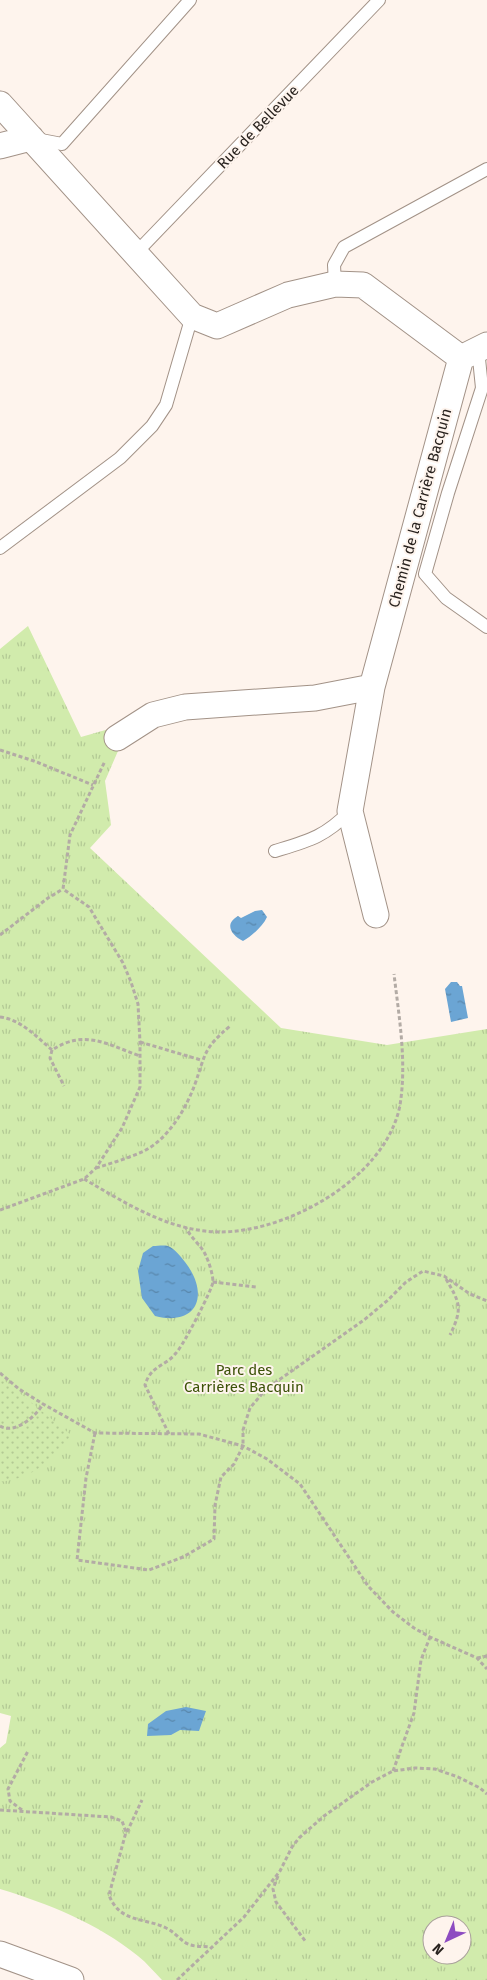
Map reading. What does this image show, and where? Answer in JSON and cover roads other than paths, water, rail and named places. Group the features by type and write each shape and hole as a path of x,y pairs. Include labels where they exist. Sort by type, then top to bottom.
{"street":[{"path":"0,104 192,316 217,326 288,294 336,284 363,285 475,351"},
{"path":"0,146 30,138"},
{"name":"Chemin de la Carrière Bacquin","path":"376,915 350,811 372,687 475,351"},
{"path":"117,738 153,715 185,707 315,698 372,687"},
{"path":"0,1954 71,1980"}],"lane":[{"path":"30,138 62,144 190,0"},
{"name":"Rue de Bellevue","path":"136,253 379,0"},
{"path":"336,284 334,264 344,247 487,169"},
{"path":"0,548 120,458 152,426 166,405 192,316"},
{"path":"475,351 482,388 448,493 425,574 446,598 487,628"},
{"path":"275,851 310,840 335,827 350,811"}],"water":[{"path":"262,910 267,917 250,936 243,941 232,933 230,926 234,919 238,916 241,918 255,911"},
{"path":"451,982 457,982 462,986 468,1018 451,1022 445,989"},
{"path":"153,1246 168,1246 173,1249 193,1274 197,1285 198,1296 196,1305 190,1312 181,1317 155,1316 142,1298 138,1271 143,1253"},
{"path":"186,1707 206,1711 199,1731 180,1730 171,1735 147,1736 148,1724 166,1711"}],"park label":[{"name":"Parc des Carrières Bacquin","path":"244,1378"}]}
